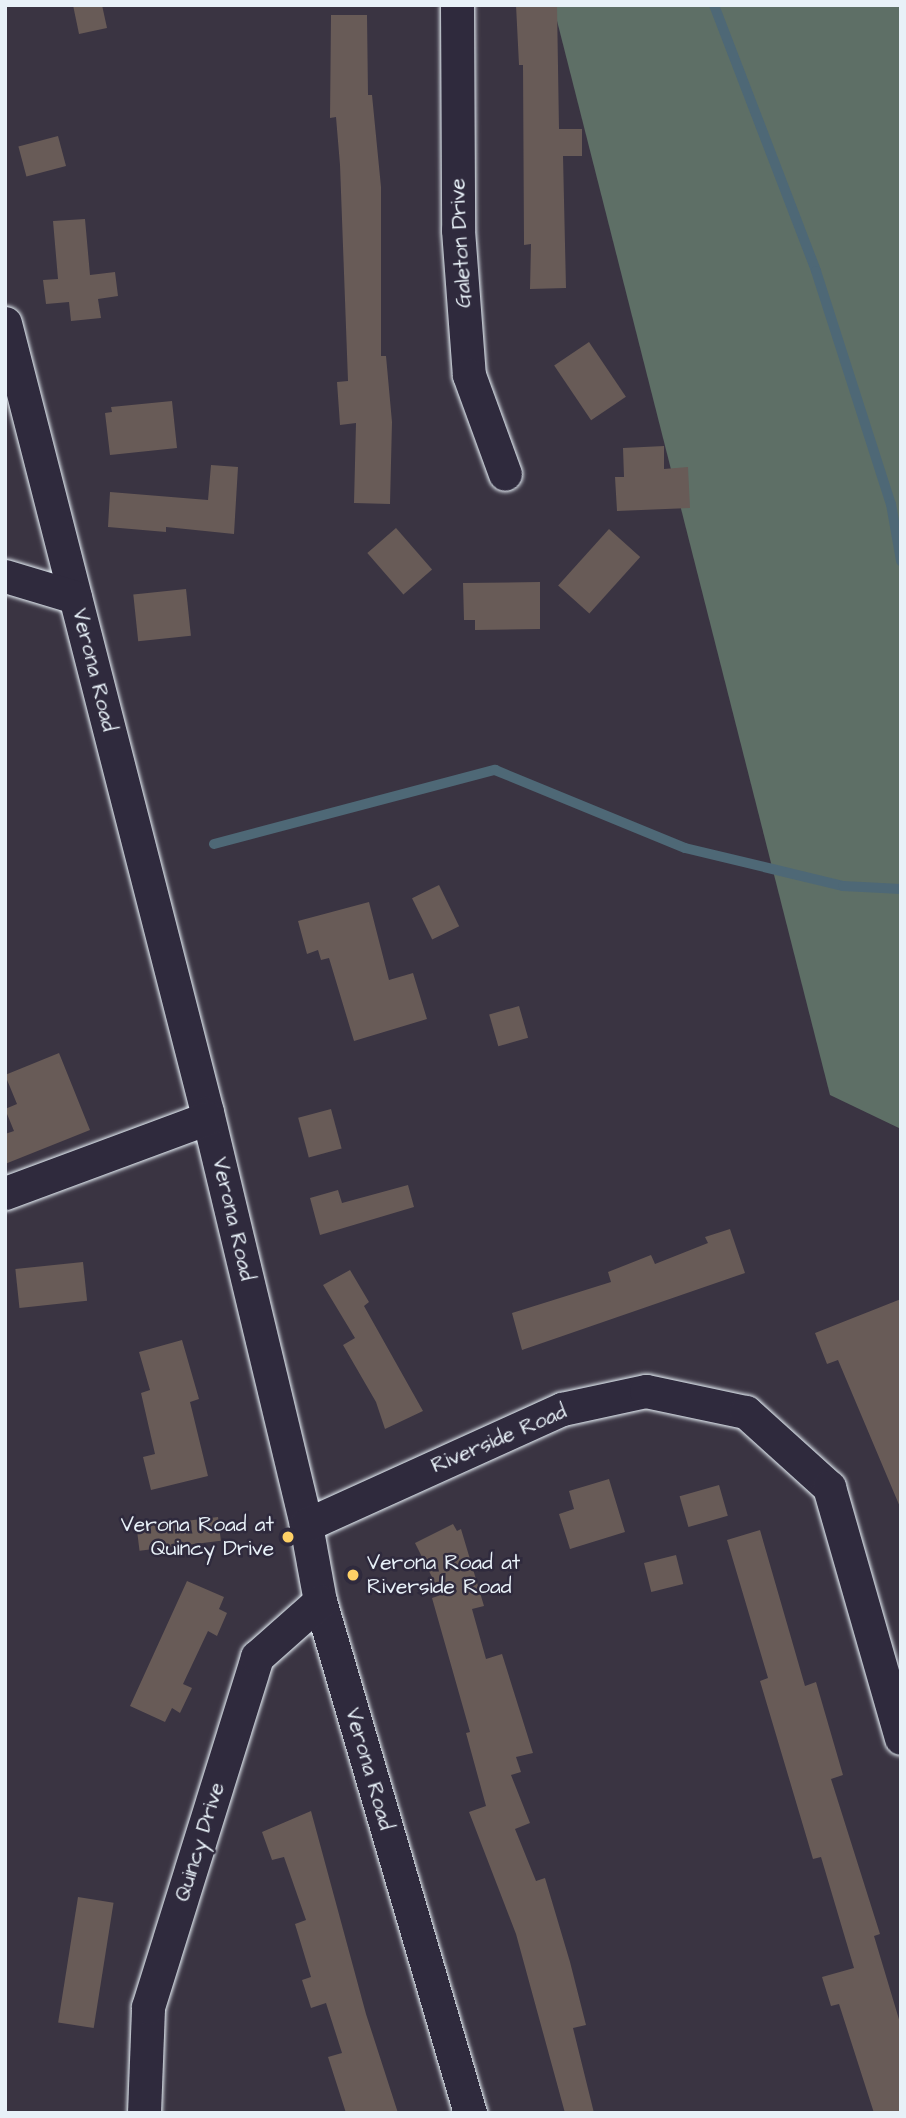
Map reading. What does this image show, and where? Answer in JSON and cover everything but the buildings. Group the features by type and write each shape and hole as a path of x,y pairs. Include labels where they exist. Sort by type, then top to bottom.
{"street":[{"name":"Galeton Drive","path":"457,5 458,230 469,375 505,474"},
{"name":"Verona Road","path":"5,323 208,1118 306,1525 320,1601 470,2113"},
{"path":"5,576 75,597"},
{"path":"5,1193 208,1118"},
{"name":"Riverside Road","path":"306,1525 562,1409 646,1391 746,1412 829,1487 901,1738"},
{"name":"Quincy Drive","path":"144,2113 149,2007 257,1657 320,1601"}],"green space":[{"path":"553,5 901,5 901,1129 830,1095"}],"waterway":[{"path":"714,5 816,271 891,504 901,561"},
{"path":"214,844 495,770 685,848 843,886 901,889"}],"place":[{"name":"Verona Road at Quincy Drive","path":"288,1537"},
{"name":"Verona Road at Riverside Road","path":"353,1575"}]}
